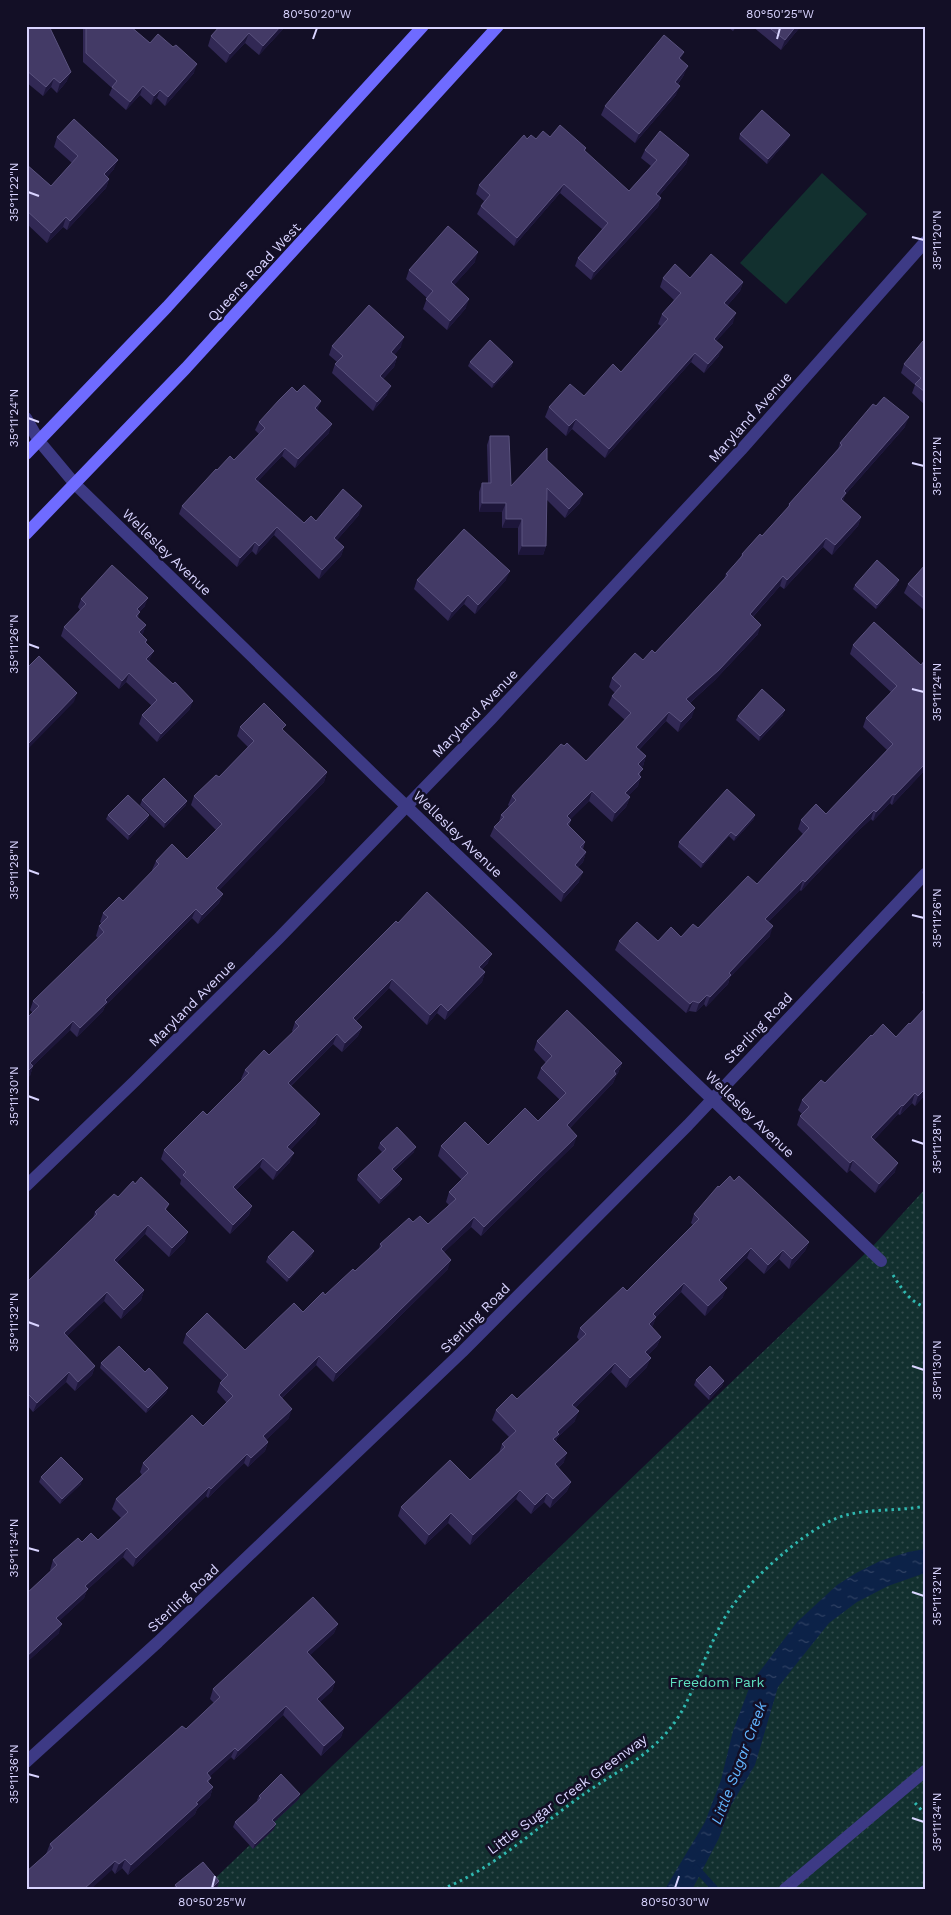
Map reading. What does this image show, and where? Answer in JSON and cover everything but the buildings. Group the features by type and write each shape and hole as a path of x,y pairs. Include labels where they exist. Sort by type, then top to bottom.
{"street":[{"path":"26,454 167,307 423,26"},
{"name":"Queens Road West","path":"26,534 133,425 249,301 498,26"},
{"name":"Maryland Avenue","path":"26,1186 279,938 516,694 711,483 925,242"},
{"name":"Wellesley Avenue","path":"26,418 39,441 75,484 881,1261"},
{"name":"Sterling Road","path":"26,1762 158,1642 412,1402 644,1170 925,874"},
{"path":"785,1889 925,1771"}],"path":[{"path":"881,1261 890,1270 908,1296 918,1305 925,1307"},
{"name":"Little Sugar Creek Greenway","path":"442,1889 492,1862 584,1794 627,1768 653,1748 677,1719 686,1703 708,1651 734,1604 759,1577 803,1539 825,1523 849,1514 925,1506"},
{"path":"913,1801 925,1814"}],"green space":[{"path":"822,173 867,214 786,304 740,263"},
{"name":"Freedom Park","path":"925,1189 925,1889 204,1889 873,1246"}],"water":[{"name":"Little Sugar Creek","path":"925,1549 925,1573 888,1586 857,1602 829,1623 778,1687 755,1765 730,1807 719,1838 693,1888 665,1889 705,1822 721,1780 733,1731 751,1683 797,1622 837,1585 856,1573 880,1561"}],"waterway":[{"path":"696,1868 715,1889"}]}
